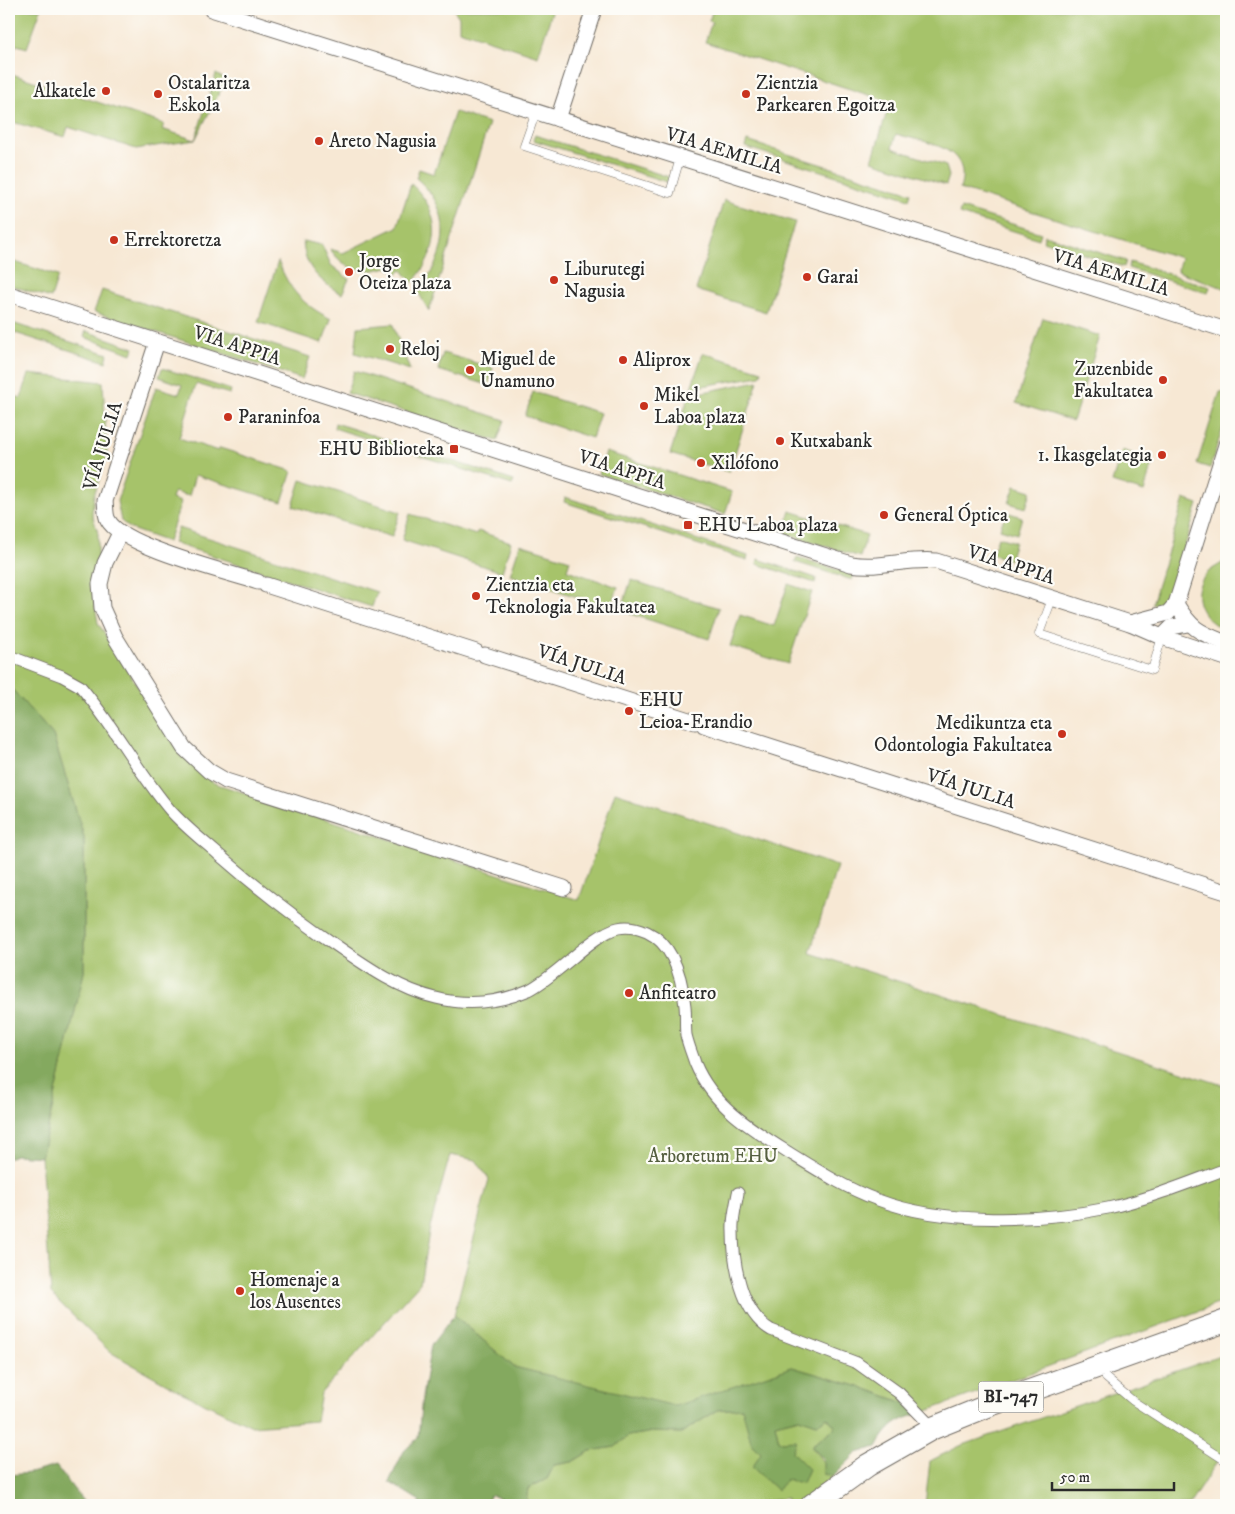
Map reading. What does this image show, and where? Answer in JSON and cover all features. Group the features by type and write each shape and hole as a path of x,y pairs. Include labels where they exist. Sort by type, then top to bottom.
{"main road":[{"name":"BI-747","path":"812,1505 868,1465 933,1428 990,1405 1226,1322"},
{"name":"BI-747","path":"834,1505 876,1474 947,1437 1226,1336"}],"street":[{"name":"VIA AEMILIA","path":"211,9 1226,330"},
{"path":"558,119 594,9"},
{"name":"VIA APPIA","path":"9,294 851,564 872,566 919,559 936,561 1130,623 1162,637 1226,658"},
{"name":"VÍA JULIA","path":"157,342 105,501 108,520 120,533 145,546 1226,892"},
{"path":"1130,623 1168,613 1176,604 1226,445"},
{"path":"120,533 105,563 100,584 102,608 115,637 184,748 209,771 226,781 564,888"},
{"path":"1176,604 1188,624 1201,633 1226,643"},
{"path":"1162,637 1172,628 1188,624"},
{"path":"9,656 62,676 80,686 172,812 194,833 300,921 369,968 411,990 454,1002 478,1003 503,999 531,988 560,971 604,934 619,927 633,927 651,934 668,948 677,969 685,1004 686,1034 696,1064 716,1097 739,1120 832,1180 877,1200 897,1206 970,1219 1022,1218 1109,1208 1226,1169"},
{"path":"738,1193 733,1230 736,1260 746,1300 755,1317 761,1324 771,1330 857,1363 898,1393 933,1428"}],"lane":[{"path":"536,112 524,146 670,193 680,158"},
{"path":"1052,599 1039,634 1152,670 1162,637"},
{"path":"1106,1378 1133,1400 1226,1460"}],"green space":[{"path":"9,9 41,9 27,48 17,45 9,55"},
{"path":"453,9 553,9 538,56 459,30 459,17"},
{"path":"713,9 1226,9 1226,289 1177,271 1181,258 960,189 962,175 960,164 953,155 933,144 896,134 892,148 946,166 949,176 946,185 872,161 890,102 705,42 712,22 709,21"},
{"path":"9,73 164,124 162,129 195,140 136,149 68,127 65,137 9,121"},
{"path":"216,74 226,80 195,140"},
{"path":"455,112 489,123 429,311 418,292 428,278 441,249 442,219 429,191 416,178 419,169 434,174"},
{"path":"535,135 669,177 667,182 533,140"},
{"path":"747,141 911,193 909,199 745,147"},
{"path":"411,184 422,195 429,207 434,233 433,246 428,259 412,283 402,270 397,273 387,267 370,271 362,270 355,269 342,262 330,249 343,253 397,227"},
{"path":"724,200 795,222 766,312 696,290"},
{"path":"961,208 1041,233 1039,239 959,214"},
{"path":"1045,235 1126,261 1124,267 1043,241"},
{"path":"303,241 322,245 331,265 349,279 342,294 320,279 315,273 306,259"},
{"path":"9,260 58,276 51,298 9,285"},
{"path":"278,261 287,281 298,296 312,308 331,319 322,343 258,322"},
{"path":"1130,262 1210,287 1208,293 1128,268"},
{"path":"102,290 310,357 302,379 94,312"},
{"path":"1043,318 1100,336 1073,421 1016,403"},
{"path":"9,322 108,354 106,362 9,331"},
{"path":"393,324 410,370 355,353 358,327"},
{"path":"86,331 134,348 132,354 84,337"},
{"path":"443,353 493,368 488,385 438,370"},
{"path":"703,353 762,371 760,376 691,388"},
{"path":"162,368 231,390 230,394 196,384 179,438 218,451 220,448 292,471 282,502 195,475 189,496 174,492 172,499 181,502 168,542 131,529 121,521 117,501 156,387 179,394 182,385 159,377"},
{"path":"354,371 505,420 497,441 347,393"},
{"name":"Arboretum EHU","path":"29,374 103,382 107,456 94,495 92,514 98,533 98,555 93,593 98,623 180,754 214,783 579,900 615,792 837,866 810,953 1226,1086 1226,1301 927,1411 863,1388 792,1367 675,1407 514,1367 454,1315 489,1179 476,1160 450,1155 430,1227 420,1283 321,1393 316,1421 252,1426 183,1393 110,1352 51,1294 41,1157 84,972 84,837 53,735 9,686 9,394 21,398"},
{"path":"758,381 729,472 670,454 689,395"},
{"path":"533,392 600,413 592,438 525,416"},
{"path":"1220,392 1226,394 1226,418 1210,468 1197,464"},
{"path":"335,423 514,481 512,485 334,428"},
{"path":"1122,450 1153,460 1144,492 1112,482"},
{"path":"606,452 732,492 725,514 599,474"},
{"path":"301,480 400,512 392,537 293,506"},
{"path":"1015,486 1031,491 1026,508 1009,503"},
{"path":"565,497 748,556 747,560 564,502"},
{"path":"1184,499 1198,504 1169,596 1159,606 1152,604"},
{"path":"790,511 867,535 860,557 783,533"},
{"path":"1006,512 1022,517 1017,534 1000,529"},
{"path":"410,514 476,535 478,531 511,542 502,572 402,540"},
{"path":"178,528 377,592 372,607 173,543"},
{"path":"998,537 1015,542 1009,560 992,554"},
{"path":"520,544 570,560 567,570 618,587 611,608 510,575"},
{"path":"797,557 854,575 852,580 795,562"},
{"path":"758,559 816,578 815,583 757,564"},
{"path":"1226,560 1226,630 1218,627 1206,616 1198,601 1198,593 1199,585 1206,574"},
{"path":"631,580 719,608 709,639 621,611"},
{"path":"788,584 812,592 788,664 730,646 740,615 774,626"},
{"path":"9,686 53,735 84,837 84,972 41,1157 15,1155 9,1158"},
{"path":"454,1315 514,1367 675,1406 792,1367 863,1388 927,1411 910,1417 892,1427 877,1447 857,1453 834,1476 823,1474 823,1459 811,1446 836,1427 827,1417 817,1424 799,1418 775,1424 779,1441 796,1440 792,1452 809,1469 803,1483 786,1480 777,1490 752,1467 761,1453 752,1445 742,1408 718,1410 681,1433 653,1432 628,1436 615,1447 590,1451 572,1462 554,1465 547,1479 528,1488 526,1505 510,1505 506,1501 490,1495 487,1505 417,1505 420,1501 389,1482 404,1451 418,1438 422,1397 431,1345"},
{"path":"1226,1354 1226,1448 1189,1505 925,1505 930,1461 960,1446"},
{"path":"742,1408 761,1453 767,1480 777,1490 779,1441 775,1424 799,1418 817,1424 827,1417 836,1427 811,1446 834,1476 795,1505 787,1505 787,1498 758,1503 757,1505 525,1504 528,1488 547,1479 554,1465 572,1462 590,1451 615,1447 628,1436 653,1432 681,1433 718,1410"},
{"path":"56,1466 86,1505 9,1505 9,1475 30,1473"}],"place":[{"name":"Alkatele","path":"106,91"},
{"name":"Ostalaritza Eskola","path":"158,94"},
{"name":"Zientzia Parkearen Egoitza","path":"746,94"},
{"name":"Areto Nagusia","path":"319,141"},
{"name":"Errektoretza","path":"114,240"},
{"name":"Jorge Oteiza plaza","path":"349,272"},
{"name":"Garai","path":"807,277"},
{"name":"Liburutegi Nagusia","path":"554,280"},
{"name":"Reloj","path":"390,349"},
{"name":"Aliprox","path":"623,360"},
{"name":"Miguel de Unamuno","path":"470,370"},
{"name":"Zuzenbide Fakultatea","path":"1163,380"},
{"name":"Mikel Laboa plaza","path":"644,406"},
{"name":"Paraninfoa","path":"228,417"},
{"name":"Kutxabank","path":"780,441"},
{"name":"EHU Biblioteka","path":"454,449"},
{"name":"1. Ikasgelategia","path":"1162,455"},
{"name":"Xilófono","path":"701,463"},
{"name":"General Óptica","path":"884,515"},
{"name":"EHU Laboa plaza","path":"688,525"},
{"name":"Zientzia eta Teknologia Fakultatea","path":"476,596"},
{"name":"EHU Leioa-Erandio","path":"629,711"},
{"name":"Medikuntza eta Odontologia Fakultatea","path":"1062,734"},
{"name":"Anfiteatro","path":"629,993"},
{"name":"Homenaje a los Ausentes","path":"240,1291"}]}
